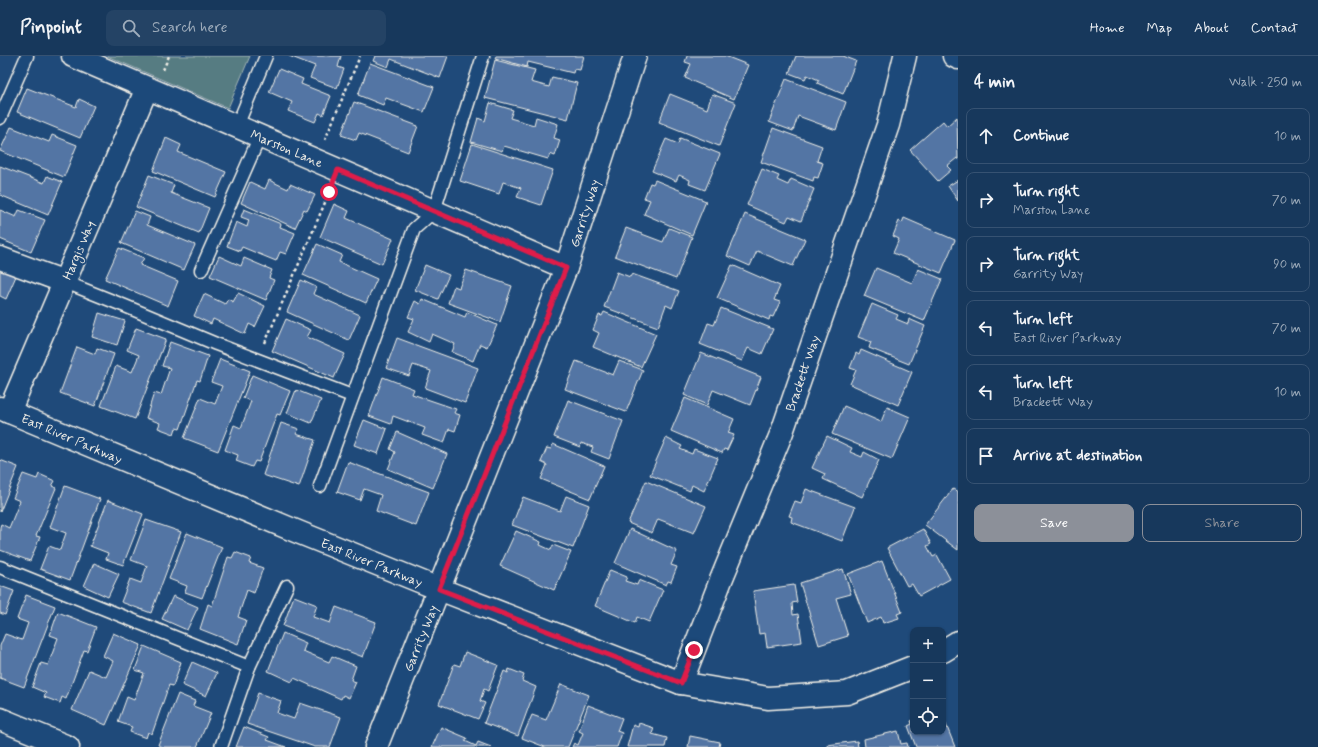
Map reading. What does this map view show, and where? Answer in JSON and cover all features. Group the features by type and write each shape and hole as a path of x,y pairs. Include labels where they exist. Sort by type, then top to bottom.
{"street":[{"name":"Marston Lane","path":"73,56 566,268"},
{"name":"Garrity Way","path":"376,747 566,268 635,56"},
{"name":"Brackett Way","path":"681,683 784,425 888,125 905,56"},
{"path":"954,56 958,58"},
{"name":"Hargis Way","path":"4,410 20,383 65,282 147,88"},
{"path":"0,258 65,282"},
{"name":"East River Parkway","path":"4,410 439,589 681,683 768,698 847,693 910,668"},
{"path":"946,649 958,642"},
{"path":"0,719 68,747"}],"lane":[{"path":"0,118 27,56"},
{"path":"237,126 266,56"},
{"path":"320,486 414,228 434,211 483,56"},
{"path":"201,270 260,136"},
{"path":"65,282 258,360 352,396"},
{"path":"0,567 249,667"},
{"path":"221,747 249,667 287,586"}],"path":[{"path":"316,160 360,56"},
{"path":"258,360 338,170"}],"green space":[{"path":"107,56 250,56 228,108"}],"building":[{"path":"289,56 341,56 338,67 344,69 337,88 310,78 315,66"},
{"path":"375,56 448,56 440,78 391,59 388,67 373,61"},
{"path":"496,56 584,56 580,70 574,69 573,73 528,62 527,67 495,58"},
{"path":"687,56 725,56 748,65 734,99 685,78 691,64 685,62"},
{"path":"796,56 843,56 856,61 843,94 817,83 819,80 807,75 805,79 789,73"},
{"path":"495,60 535,70 531,82 549,87 552,77 577,83 568,119 485,98"},
{"path":"370,63 434,87 424,112 386,98 383,105 358,95"},
{"path":"279,69 303,79 301,84 331,96 323,115 319,113 315,122 288,111 292,102 269,92"},
{"path":"786,79 846,102 836,130 798,116 793,131 769,122"},
{"path":"27,88 76,107 79,99 94,106 80,138 17,112"},
{"path":"670,94 707,109 712,94 736,103 719,146 659,122"},
{"path":"354,102 418,126 408,152 359,133 356,140 341,135"},
{"path":"490,103 513,110 510,118 534,125 536,117 558,124 554,138 560,140 555,156 550,154 548,159 504,146 502,151 471,142 478,118 485,121"},
{"path":"957,117 958,160 957,158 947,166 951,170 938,181 910,150 943,121 947,126"},
{"path":"11,127 49,142 52,135 77,145 64,177 0,151"},
{"path":"773,128 822,146 817,161 823,163 818,178 814,177 813,181 761,162"},
{"path":"166,138 181,145 178,152 226,172 215,197 153,171"},
{"path":"680,138 720,154 705,190 689,184 690,180 679,175 676,181 652,171 666,139 678,144"},
{"path":"472,144 553,170 541,205 517,197 521,188 503,182 499,194 460,181"},
{"path":"0,166 44,183 47,176 62,182 48,215 0,195"},
{"path":"762,169 779,176 777,180 788,185 791,179 814,189 801,221 789,216 786,222 747,205"},
{"path":"149,175 174,185 171,193 209,208 199,233 136,207"},
{"path":"269,180 288,189 290,184 315,195 307,211 304,209 295,228 241,203 250,182 265,189"},
{"path":"655,180 706,201 692,235 644,214 650,200 644,198 650,183 653,184"},
{"path":"958,180 958,201 948,186"},
{"path":"334,204 349,211 346,218 393,239 382,264 320,237"},
{"path":"244,209 281,224 280,227 295,233 286,254 280,252 276,261 242,247 240,251 227,246 236,222 247,227 249,220 241,217"},
{"path":"0,210 16,217 19,210 45,220 31,252 0,239"},
{"path":"135,211 150,217 147,225 195,245 184,270 121,243"},
{"path":"745,214 805,239 793,266 757,251 750,266 727,256"},
{"path":"904,218 955,240 941,273 893,253 899,239 893,236 899,221 902,223"},
{"path":"626,228 663,242 669,228 692,237 676,279 615,256"},
{"path":"317,244 342,255 339,262 377,279 366,303 303,275"},
{"path":"119,248 144,258 140,265 178,281 168,306 105,279"},
{"path":"219,256 241,266 244,258 272,270 269,278 274,280 266,300 210,276"},
{"path":"425,265 449,275 438,299 415,290"},
{"path":"732,265 780,286 774,300 780,302 773,317 770,316 769,320 717,298"},
{"path":"876,268 912,283 918,269 942,279 924,321 864,296"},
{"path":"0,270 16,276 6,299 0,296"},
{"path":"466,270 512,286 500,322 448,303 454,286 459,288"},
{"path":"617,272 630,277 632,274 679,291 672,308 666,305 658,327 604,307"},
{"path":"301,280 316,287 313,294 360,315 349,340 287,312"},
{"path":"238,293 265,306 255,327 249,324 245,334 213,319 211,324 194,316 204,294 225,304 228,299 233,302"},
{"path":"422,299 465,317 467,312 497,325 487,347 480,344 473,361 452,352 455,344 432,334 429,342 408,332 414,319 408,317 415,301 420,304"},
{"path":"872,304 898,315 896,319 908,324 909,319 925,326 909,364 869,348 871,342 858,337"},
{"path":"721,308 773,329 762,354 748,348 742,361 700,344 708,323 714,325"},
{"path":"604,312 656,334 641,367 593,347 599,333 593,330 599,315 602,316"},
{"path":"99,313 125,321 117,345 92,337"},
{"path":"286,319 311,330 307,337 345,354 334,378 272,351"},
{"path":"136,328 166,339 135,419 101,406 116,366 132,372 139,355 127,350"},
{"path":"397,338 478,368 465,403 425,388 431,371 413,365 409,376 386,368"},
{"path":"170,342 208,356 200,381 197,380 180,429 176,428 174,434 158,428 160,423 146,418 154,393 161,395 170,368 162,366"},
{"path":"77,347 95,354 97,348 114,354 95,406 60,393"},
{"path":"861,350 912,372 898,405 850,384 856,370 850,368 856,353 859,355"},
{"path":"701,353 761,377 750,405 713,390 707,405 684,395"},
{"path":"220,359 250,371 218,451 184,438 200,398 215,404 222,386 211,382"},
{"path":"576,361 613,375 619,361 643,370 626,412 565,389"},
{"path":"252,375 290,391 280,415 277,414 259,462 255,461 252,467 236,461 238,455 225,450 234,425 241,428 251,401 243,398"},
{"path":"383,377 414,389 412,394 456,409 454,413 460,415 455,431 449,429 444,443 422,435 425,428 393,416 391,424 369,416"},
{"path":"296,390 321,400 311,423 287,413"},
{"path":"685,398 734,419 728,433 734,435 727,450 724,449 722,453 671,431"},
{"path":"568,400 623,421 609,459 591,452 593,447 581,443 580,447 554,437"},
{"path":"844,406 881,422 887,407 910,417 892,459 832,434"},
{"path":"364,420 387,429 378,454 354,445"},
{"path":"281,423 299,429 296,434 315,440 299,487 263,475"},
{"path":"397,432 447,454 433,488 388,469 395,452 390,449"},
{"path":"827,436 852,448 850,452 862,457 864,452 879,460 862,497 823,479 825,474 812,468"},
{"path":"666,438 682,446 680,449 692,454 694,449 718,458 704,491 692,485 690,491 650,475"},
{"path":"553,444 604,466 590,499 541,479 547,465 541,462 547,448 551,449"},
{"path":"0,460 18,467 0,512"},
{"path":"348,462 429,492 416,526 376,511 381,495 364,489 360,500 337,492"},
{"path":"23,474 37,479 39,474 55,481 52,486 56,488 36,536 40,537 30,561 0,550 0,527 1,524 9,528 20,501 13,498"},
{"path":"646,481 706,506 694,533 658,519 652,533 628,523"},
{"path":"65,486 100,499 70,580 40,569 49,546 60,550 66,533 50,527"},
{"path":"806,489 855,507 842,541 791,522 792,517 789,516 795,501 801,503"},
{"path":"953,489 958,492 958,550 925,525"},
{"path":"566,496 589,505 573,548 512,525 523,497 560,511"},
{"path":"108,500 143,514 123,565 106,559 108,553 90,546"},
{"path":"146,520 181,532 151,613 121,602 130,579 141,583 147,566 131,560"},
{"path":"630,529 677,551 671,565 677,567 671,582 668,581 666,585 615,563"},
{"path":"923,529 931,544 927,546 933,557 937,555 950,579 919,596 912,584 907,586 887,548"},
{"path":"516,531 541,542 540,545 551,550 553,545 571,552 554,590 500,566"},
{"path":"187,533 222,547 202,598 185,592 187,586 169,579"},
{"path":"235,552 251,558 249,563 263,568 254,593 247,590 238,617 246,620 238,644 200,629 208,604 212,606 228,557 232,558"},
{"path":"882,561 902,612 897,614 899,618 883,623 881,617 867,623 848,574"},
{"path":"94,563 119,574 108,597 84,586"},
{"path":"843,569 851,594 836,598 848,636 819,645 800,583"},
{"path":"610,570 627,577 625,581 637,585 639,580 663,590 649,622 637,617 635,623 595,606"},
{"path":"794,585 797,602 792,603 793,615 798,614 802,642 767,647 765,633 759,634 753,591"},
{"path":"0,586 14,591 5,615 0,613"},
{"path":"26,595 55,606 24,687 0,678 0,646 5,634 22,640 28,623 17,619"},
{"path":"173,596 198,607 187,630 162,619"},
{"path":"294,596 317,605 313,617 330,623 336,607 376,622 363,657 283,626"},
{"path":"58,612 96,627 87,651 84,650 66,699 62,697 60,703 44,697 46,693 32,687 41,663 48,665 58,638 50,635"},
{"path":"113,633 141,645 106,725 72,710 89,670 106,677 113,661 103,656"},
{"path":"283,633 306,643 303,651 329,662 332,656 356,666 351,680 356,682 349,698 343,695 341,699 294,678 292,682 268,671"},
{"path":"144,646 181,662 173,686 169,685 152,734 148,732 146,738 130,732 132,727 118,722 127,697 134,700 144,673 135,670"},
{"path":"465,652 498,665 488,691 484,689 480,701 485,703 478,719 439,704 454,664 460,666"},
{"path":"192,662 217,673 206,696 182,685"},
{"path":"509,669 524,675 522,681 536,687 518,736 484,723 504,671 508,673"},
{"path":"561,684 589,695 568,747 545,747 522,738 532,715 546,720"},
{"path":"258,693 281,701 277,713 294,719 300,703 341,717 330,747 315,747 247,724"},
{"path":"178,694 195,701 193,706 211,713 197,747 162,747 158,745"},
{"path":"588,705 622,718 617,731 622,733 617,747 572,747 574,743 578,745 583,733 579,731"},
{"path":"639,723 654,728 652,734 667,738 665,747 627,747 633,725 638,727"},
{"path":"946,724 955,747 916,747 911,735 946,735"},
{"path":"244,727 269,737 267,740 286,747 236,747"},
{"path":"441,727 467,738 465,741 476,746 478,742 491,747 432,747"},
{"path":"898,731 901,744 907,743 908,747 865,747 864,739"},
{"path":"690,736 720,742 719,747 688,747"},
{"path":"857,741 858,747 828,747 827,745"}],"route":[{"path":"329,192 338,170 566,268 439,589 681,683 694,650"}]}
